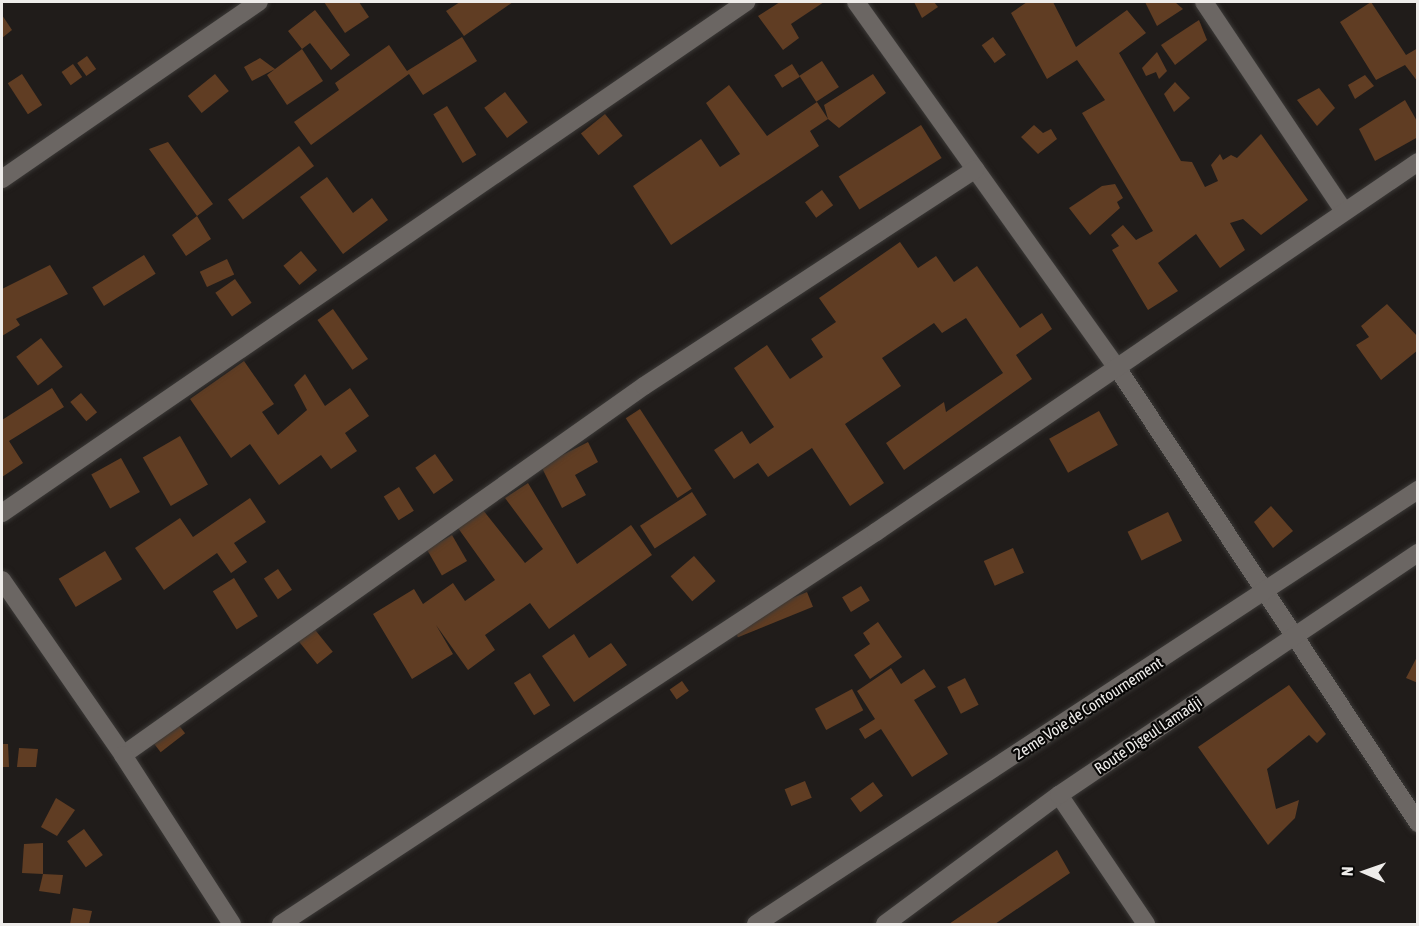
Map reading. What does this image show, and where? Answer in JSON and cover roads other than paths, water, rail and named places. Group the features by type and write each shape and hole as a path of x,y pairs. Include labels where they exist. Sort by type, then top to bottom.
{"street":[{"path":"2,179 259,2"},
{"path":"2,513 746,2"},
{"path":"856,2 1116,366 1268,590 1418,823"},
{"path":"1204,2 1344,212"},
{"path":"281,924 876,532 1418,162"},
{"path":"123,756 644,386 975,169"},
{"name":"2eme Voie de Contournement","path":"756,924 1418,490"},
{"name":"Route Digeul Lamadji","path":"885,924 1059,795 1418,553"},
{"path":"2,579 123,756 232,924"},
{"path":"1059,795 1146,924"}]}
